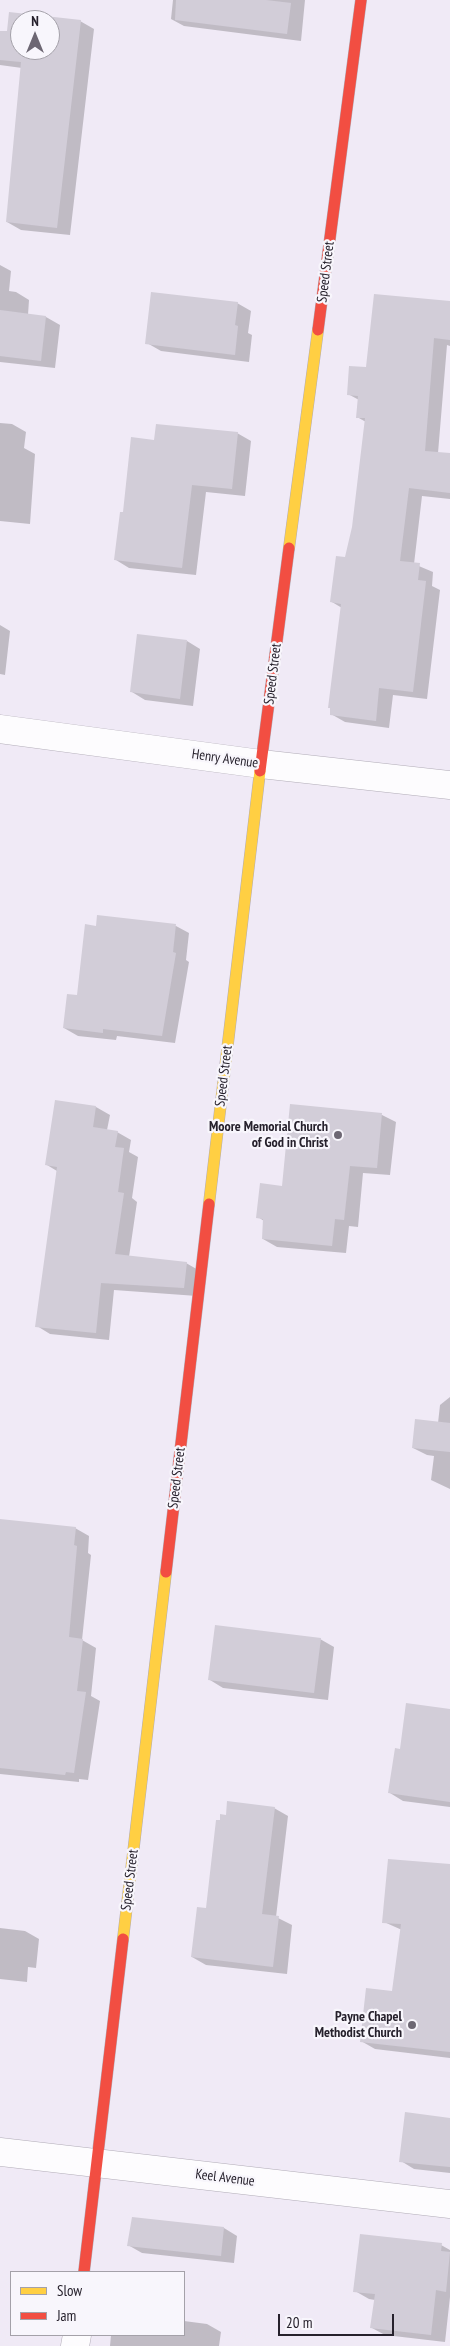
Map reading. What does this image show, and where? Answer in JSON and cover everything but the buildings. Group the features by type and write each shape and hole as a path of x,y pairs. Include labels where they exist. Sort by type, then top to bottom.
{"street":[{"name":"Speed Street","path":"84,2271 261,764 361,0"},
{"name":"Henry Avenue","path":"0,729 261,764 450,785"},
{"name":"Keel Avenue","path":"0,2152 450,2204"}],"traffic: slow":[{"path":"289,548 318,330"},
{"path":"209,1204 260,771"},
{"path":"123,1939 166,1572"}],"traffic: jam":[{"path":"318,330 361,0"},
{"path":"260,771 289,548"},
{"path":"166,1572 209,1204"},
{"path":"84,2271 123,1939"}],"place":[{"name":"Moore Memorial Church of God in Christ","path":"338,1135"},
{"name":"Payne Chapel Methodist Church","path":"412,2025"}]}
